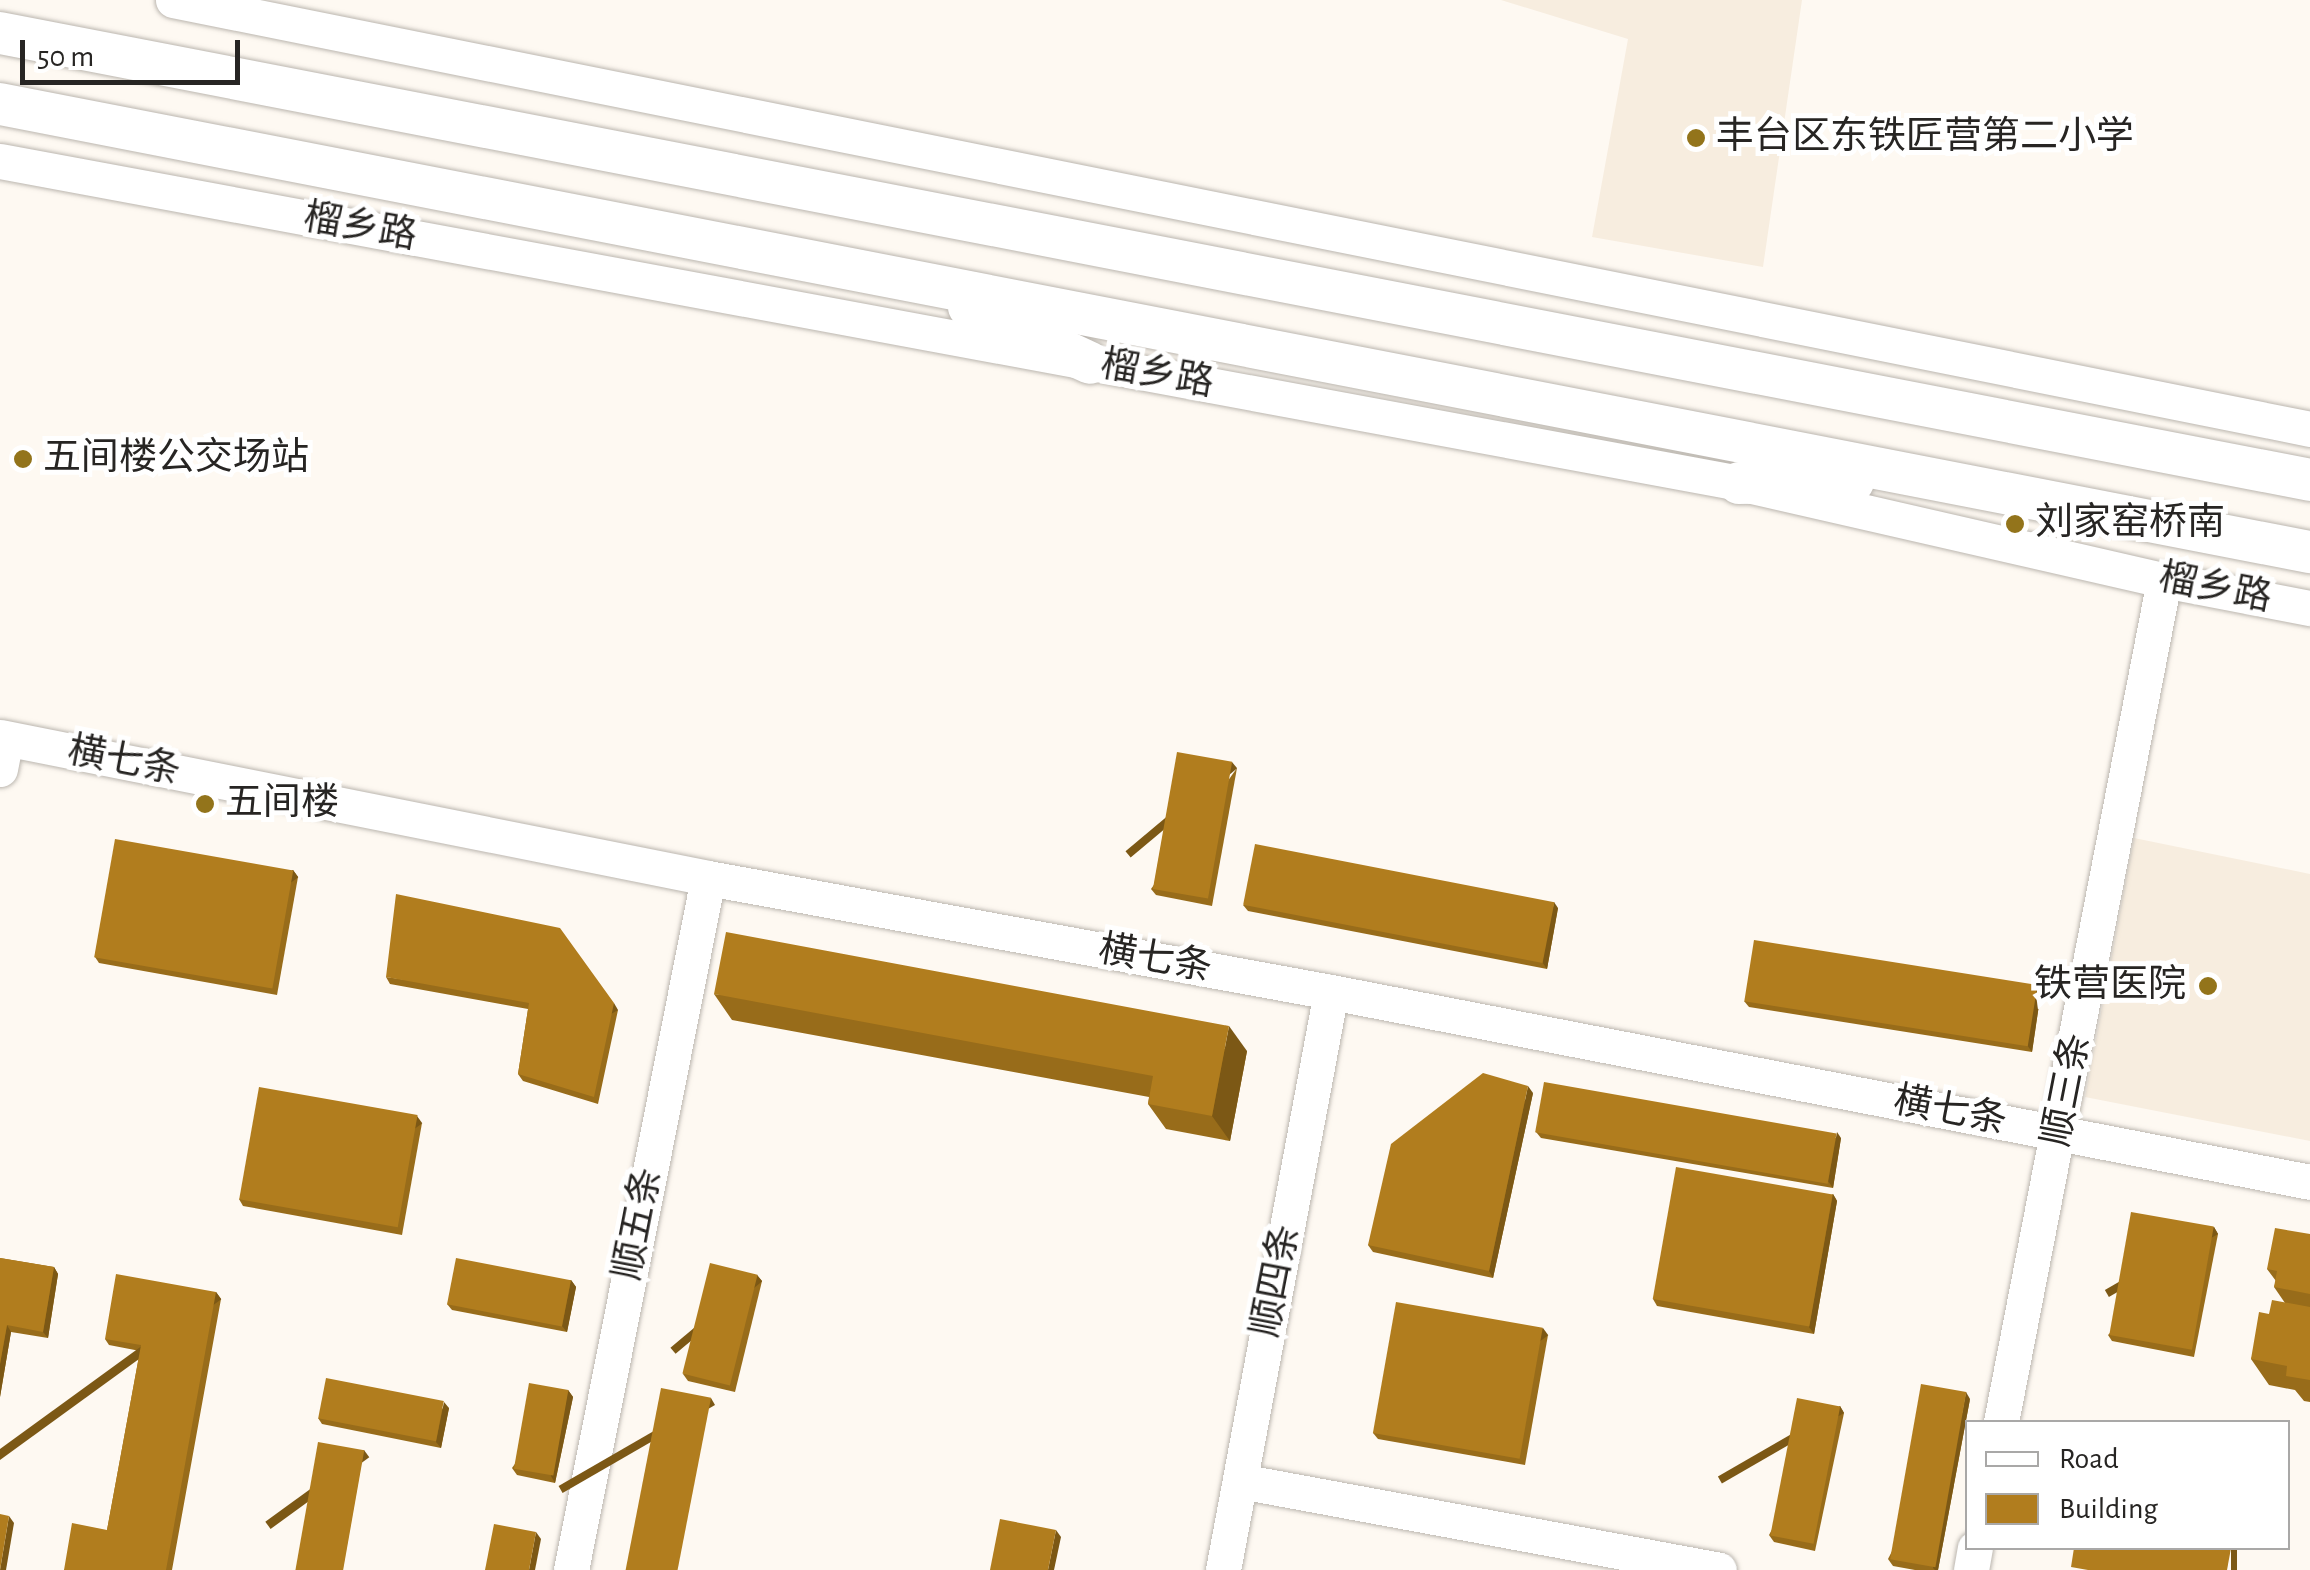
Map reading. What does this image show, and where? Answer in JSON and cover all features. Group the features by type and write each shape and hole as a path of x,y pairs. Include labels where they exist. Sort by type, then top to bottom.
{"main road":[{"path":"0,34 2310,480"},
{"name":"榴乡路","path":"0,104 2310,552"},
{"path":"910,279 1090,363"},
{"path":"1739,483 1945,481"}],"street":[{"path":"173,0 2310,429"},
{"name":"榴乡路","path":"0,161 1739,483 2164,580 2310,608"},
{"name":"顺三条","path":"2001,1420 2060,1134 2164,580"},
{"name":"横七条","path":"2,749 1331,992 2310,1182"},
{"name":"顺五条","path":"570,1570 708,878"},
{"name":"顺四条","path":"1223,1570 1331,992"},
{"path":"1240,1481 1719,1570"}],"shaded area":[{"name":"丰台区东铁匠营第二小学","path":"1501,0 1802,0 1763,267 1592,237 1628,39"},
{"name":"铁营医院","path":"2134,838 2310,874 2310,1141 2085,1097"}],"building":[{"path":"1177,752 1232,762 1208,899 1153,889"},
{"path":"115,839 293,870 272,989 94,957"},
{"path":"1255,844 1554,902 1543,963 1243,905"},
{"path":"396,894 560,928 614,1003 594,1097 518,1074 529,1003 386,977"},
{"path":"726,932 1229,1026 1212,1116 1148,1104 1153,1076 714,994"},
{"path":"1754,940 2037,985 2028,1046 1744,1001"},
{"path":"1483,1073 1528,1086 1489,1271 1368,1245 1391,1144"},
{"path":"1544,1082 1836,1134 1828,1184 1535,1132"},
{"path":"259,1087 418,1115 398,1227 239,1199"},
{"path":"1676,1167 1833,1195 1809,1327 1653,1299"},
{"path":"2131,1212 2214,1227 2192,1350 2109,1335"},
{"path":"2275,1228 2310,1234 2310,1294 2274,1287 2277,1271 2267,1269"},
{"path":"0,1258 54,1267 43,1332 7,1325 0,1364"},
{"path":"456,1258 571,1280 562,1326 447,1304"},
{"path":"710,1263 758,1275 730,1385 682,1374"},
{"path":"116,1274 216,1292 166,1570 64,1570 72,1523 107,1530 141,1345 105,1339"},
{"path":"2272,1300 2310,1307 2310,1380 2286,1376 2287,1366 2251,1359 2259,1312 2269,1314"},
{"path":"1396,1302 1543,1328 1520,1459 1373,1433"},
{"path":"326,1378 444,1401 436,1441 318,1418"},
{"path":"529,1383 568,1390 553,1476 514,1469"},
{"path":"1921,1384 1966,1392 1935,1567 1890,1559"},
{"path":"661,1388 711,1398 678,1570 626,1570"},
{"path":"1797,1398 1840,1406 1813,1544 1770,1535"},
{"path":"318,1442 364,1450 343,1570 295,1570"},
{"path":"0,1514 9,1516 0,1570"},
{"path":"1000,1519 1056,1530 1048,1570 990,1570"},
{"path":"494,1524 536,1532 529,1570 485,1570"},
{"path":"2074,1550 2231,1550 2227,1570 2071,1567"}],"place":[{"name":"丰台区东铁匠营第二小学","path":"1696,138"},
{"name":"五间楼公交场站","path":"23,459"},
{"name":"刘家窑桥南","path":"2015,524"},
{"name":"五间楼","path":"205,804"},
{"name":"铁营医院","path":"2208,986"}]}
